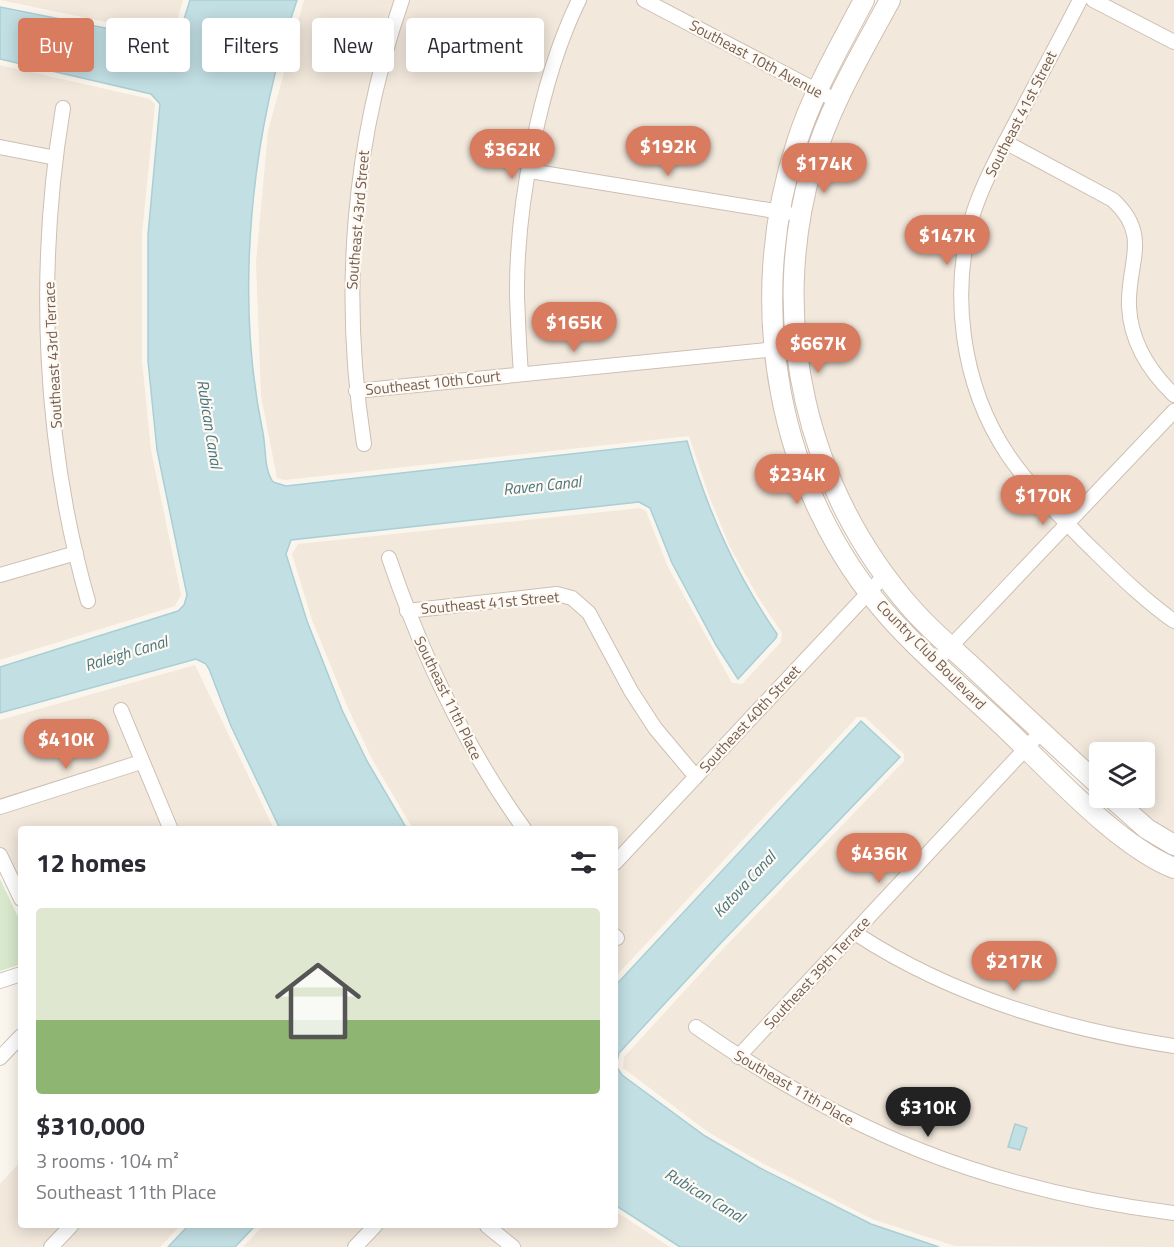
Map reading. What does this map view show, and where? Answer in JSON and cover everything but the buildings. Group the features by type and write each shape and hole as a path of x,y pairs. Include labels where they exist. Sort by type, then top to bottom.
{"main road":[{"name":"Country Club Boulevard","path":"864,0 817,91 797,142 779,211 772,270 774,349 786,416 808,483 833,535 870,592 891,619 1122,837 1146,854 1174,868"},
{"name":"Country Club Boulevard","path":"890,0 837,101 812,166 801,215 794,269 796,347 806,407 824,464 856,530 885,575 913,610 1089,776"},
{"path":"1123,808 1147,829 1174,845"}],"street":[{"name":"Southeast 43rd Street","path":"364,444 356,391 352,275 359,179 377,84 402,0"},
{"path":"520,374 518,270 530,171 548,89 579,0"},
{"name":"Southeast 10th Avenue","path":"644,0 837,101"},
{"name":"Southeast 41st Street","path":"1080,0 982,189 966,243 961,307 967,355 973,378 997,437 1018,470 1067,524 1146,599 1174,621"},
{"path":"1093,0 1174,42"},
{"name":"Southeast 43rd Terrace","path":"63,108 56,158 49,244 50,356 60,456 76,553 88,601"},
{"path":"1005,142 1113,200 1127,213 1135,230 1136,249 1129,307 1132,329 1139,351 1150,370 1174,395"},
{"path":"0,147 56,158"},
{"path":"530,171 801,215"},
{"name":"Southeast 10th Court","path":"356,391 796,347"},
{"path":"936,662 1174,411"},
{"path":"0,575 76,553"},
{"name":"Southeast 11th Place","path":"389,558 407,611 429,664 464,735 522,826"},
{"name":"Southeast 40th Street","path":"618,860 885,575"},
{"name":"Southeast 41st Street","path":"407,611 557,594 572,598 589,613 631,691 655,728 696,777"},
{"path":"121,710 169,826"},
{"name":"Southeast 39th Terrace","path":"738,1057 1041,732"},
{"path":"0,807 141,762"},
{"path":"0,855 18,893"},
{"path":"855,933 901,960 990,1001 1070,1027 1174,1046"},
{"path":"0,981 18,975"},
{"name":"Southeast 11th Place","path":"696,1027 738,1057 844,1118 918,1151 986,1175 1056,1194 1174,1213"},
{"path":"0,1058 18,1039"},
{"path":"51,1247 69,1228"},
{"path":"355,1247 373,1228"},
{"path":"489,1228 513,1247"}],"shaded area":[{"path":"0,0 183,0 178,18 106,18 106,22"},
{"path":"304,0 856,0 803,104 770,371 851,577 1089,797 1089,808 1101,808 1174,875 1174,1247 955,1246 872,1219 762,1163 708,1132 623,1068 624,1057 722,950 904,761 904,754 865,717 857,717 618,974 618,826 411,826 372,759 348,708 312,620 292,554 298,544 640,508 646,511 667,565 732,683 742,684 781,642 782,633 758,597 731,549 709,496 689,436 285,480 277,478 261,396 256,262 268,131 284,72 300,72 299,18"},
{"path":"898,0 1174,0 1174,838 1134,808 1155,808 1155,742 1089,742 1089,768 920,608 861,527 819,428 800,319 811,198 835,122"},
{"path":"0,65 18,69 18,72 31,72 150,99 155,104 142,234 142,361 151,450 181,595 175,606 0,660"},
{"path":"195,665 273,826 18,826 18,904 0,866 0,720"},
{"path":"18,1164 18,1228 178,1228 160,1247 0,1247 0,1184"},
{"path":"618,1213 670,1247 243,1247 261,1228 618,1228"}],"green space":[{"path":"0,879 18,917 18,965 0,971"}],"water":[{"path":"190,0 297,0 291,18 202,18 202,72 276,72 258,159 249,270 254,380 267,465 273,482 286,486 687,441 724,541 748,588 777,634 776,638 738,679 716,645 672,563 650,508 639,502 291,540 286,554 307,621 342,710 367,761 405,826 279,826 231,726 209,669 206,664 196,659 0,713 0,667 178,611 184,605 187,595 157,450 148,361 148,235 160,104 151,94 56,72 94,72 94,26 106,28 106,72 190,72 190,18 184,18"},
{"path":"0,7 55,18 18,18 18,63 0,59"},
{"name":"Katova Canal","path":"861,721 900,757 718,946 619,1053 618,1057 618,983"},
{"name":"Rubican Canal","path":"618,1069 622,1075 705,1136 760,1168 871,1224 939,1247 680,1247 618,1207"},
{"path":"1015,1124 1027,1128 1020,1150 1008,1147"},
{"path":"186,1228 253,1228 235,1247 168,1247"}],"water label":[{"name":"Raven Canal","path":"542,485"},
{"name":"Raleigh Canal","path":"126,653"}]}
